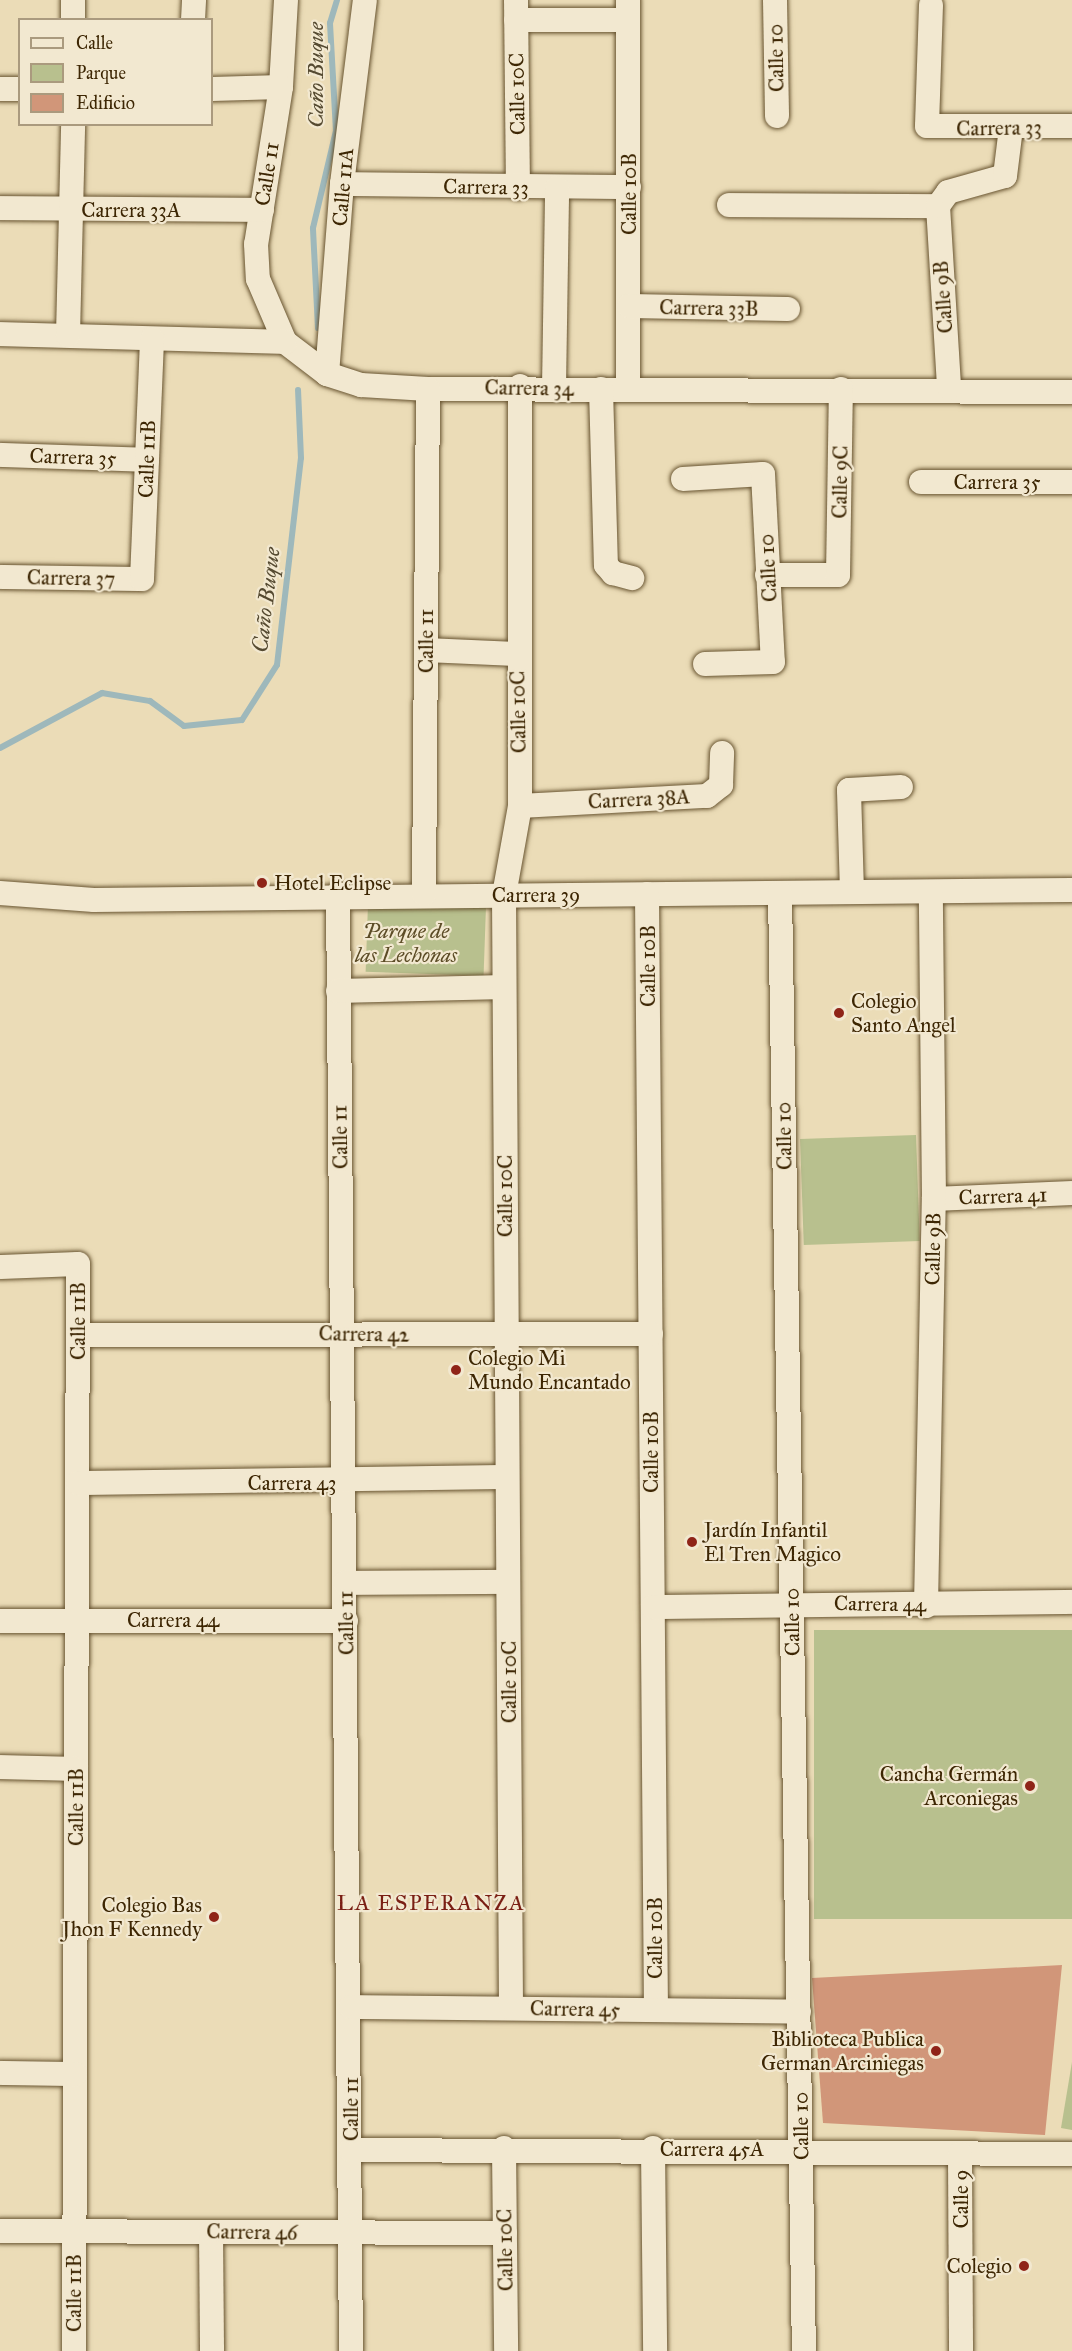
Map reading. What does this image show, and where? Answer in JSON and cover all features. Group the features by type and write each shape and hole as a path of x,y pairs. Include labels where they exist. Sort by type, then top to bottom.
{"street":[{"path":"73,0 73,18"},
{"path":"193,18 194,0"},
{"name":"Calle 11","path":"285,342 258,279 262,210 280,87 286,0"},
{"name":"Calle 11A","path":"327,374 342,184 365,0"},
{"name":"Calle 10","path":"775,0 777,116"},
{"name":"Carrera 33","path":"931,5 927,126 1011,128 1072,126"},
{"path":"516,10 628,10"},
{"name":"Calle 10C","path":"516,10 518,188"},
{"name":"Calle 10B","path":"628,10 628,388"},
{"path":"213,89 280,87"},
{"path":"0,89 18,89"},
{"path":"68,335 69,209 73,126"},
{"path":"729,205 938,206 948,192 1005,176 1011,128"},
{"name":"Carrera 33","path":"342,184 518,188 629,187"},
{"path":"555,388 557,188"},
{"name":"Calle 9B","path":"938,206 949,388"},
{"name":"Carrera 33A","path":"0,208 262,210"},
{"name":"Carrera 33B","path":"629,306 788,309"},
{"path":"0,334 285,342"},
{"name":"Calle 11B","path":"142,579 152,339"},
{"name":"Carrera 34","path":"285,342 327,374 361,385 428,388 520,386 601,389 949,388 1072,392"},
{"name":"Calle 10C","path":"511,2008 504,895 520,806 516,654 520,386"},
{"name":"Calle 11","path":"424,894 428,388"},
{"path":"601,389 606,565 613,573 632,578"},
{"name":"Calle 9C","path":"767,575 838,575 841,389"},
{"name":"Carrera 35","path":"0,455 147,460"},
{"name":"Calle 10","path":"684,479 763,474 773,662 705,664"},
{"name":"Carrera 35","path":"921,482 1072,482"},
{"name":"Carrera 37","path":"0,578 142,579"},
{"path":"426,650 516,654"},
{"name":"Carrera 38A","path":"520,806 707,796 721,785 722,753"},
{"path":"852,892 849,790 901,787"},
{"name":"Carrera 39","path":"0,892 94,900 338,894 504,895 1072,890"},
{"name":"Calle 9B","path":"926,1606 934,1199 931,892"},
{"name":"Calle 10","path":"780,893 804,2351"},
{"name":"Calle 11","path":"338,894 351,2007 351,2351"},
{"name":"Calle 10B","path":"647,894 656,2010"},
{"path":"338,991 504,987"},
{"name":"Carrera 41","path":"934,1199 1072,1193"},
{"name":"Calle 11B","path":"0,1267 78,1264 74,2351"},
{"name":"Carrera 42","path":"78,1335 343,1333 506,1337 651,1334"},
{"name":"Carrera 43","path":"78,1483 344,1483 507,1477"},
{"path":"345,1582 508,1582"},
{"name":"Carrera 44","path":"652,1607 792,1602 926,1606 1072,1602"},
{"name":"Carrera 44","path":"0,1622 346,1621"},
{"path":"0,1767 76,1769"},
{"name":"Carrera 45","path":"351,2007 799,2012"},
{"path":"0,2073 75,2074"},
{"name":"Calle 10C","path":"504,2148 506,2351"},
{"path":"653,2148 655,2351"},
{"name":"Carrera 45A","path":"351,2150 653,2148 1072,2154"},
{"name":"Calle 9","path":"960,2154 961,2351"},
{"name":"Carrera 46","path":"0,2231 505,2233"},
{"path":"211,2232 212,2351"}],"green space":[{"name":"Parque de las Lechonas","path":"368,902 486,906 484,976 366,972"},
{"path":"916,1135 920,1241 804,1245 800,1139"},
{"path":"814,1630 1072,1630 1072,1919 814,1919"},
{"path":"1072,2062 1072,2130 1061,2128"}],"building":[{"name":"Biblioteca Publica German Arciniegas","path":"1062,1965 1045,2135 823,2123 812,1978"}],"waterway":[{"name":"Caño Buque","path":"318,328 313,228 336,131 330,23 337,0"},
{"name":"Caño Buque","path":"0,748 102,693 150,701 184,726 242,720 277,665 301,458 298,390"}],"place":[{"name":"Hotel Eclipse","path":"262,883"},
{"name":"Colegio Santo Angel","path":"839,1013"},
{"name":"Colegio Mi Mundo Encantado","path":"456,1370"},
{"name":"Jardín Infantil El Tren Magico","path":"692,1542"},
{"name":"Cancha Germán Arconiegas","path":"1030,1786"},
{"name":"Colegio Bas Jhon F Kennedy","path":"214,1917"},
{"name":"Biblioteca Publica German Arciniegas","path":"936,2051"},
{"name":"Colegio","path":"1024,2266"}],"district":[{"name":"LA ESPERANZA","path":"431,1903"}]}
